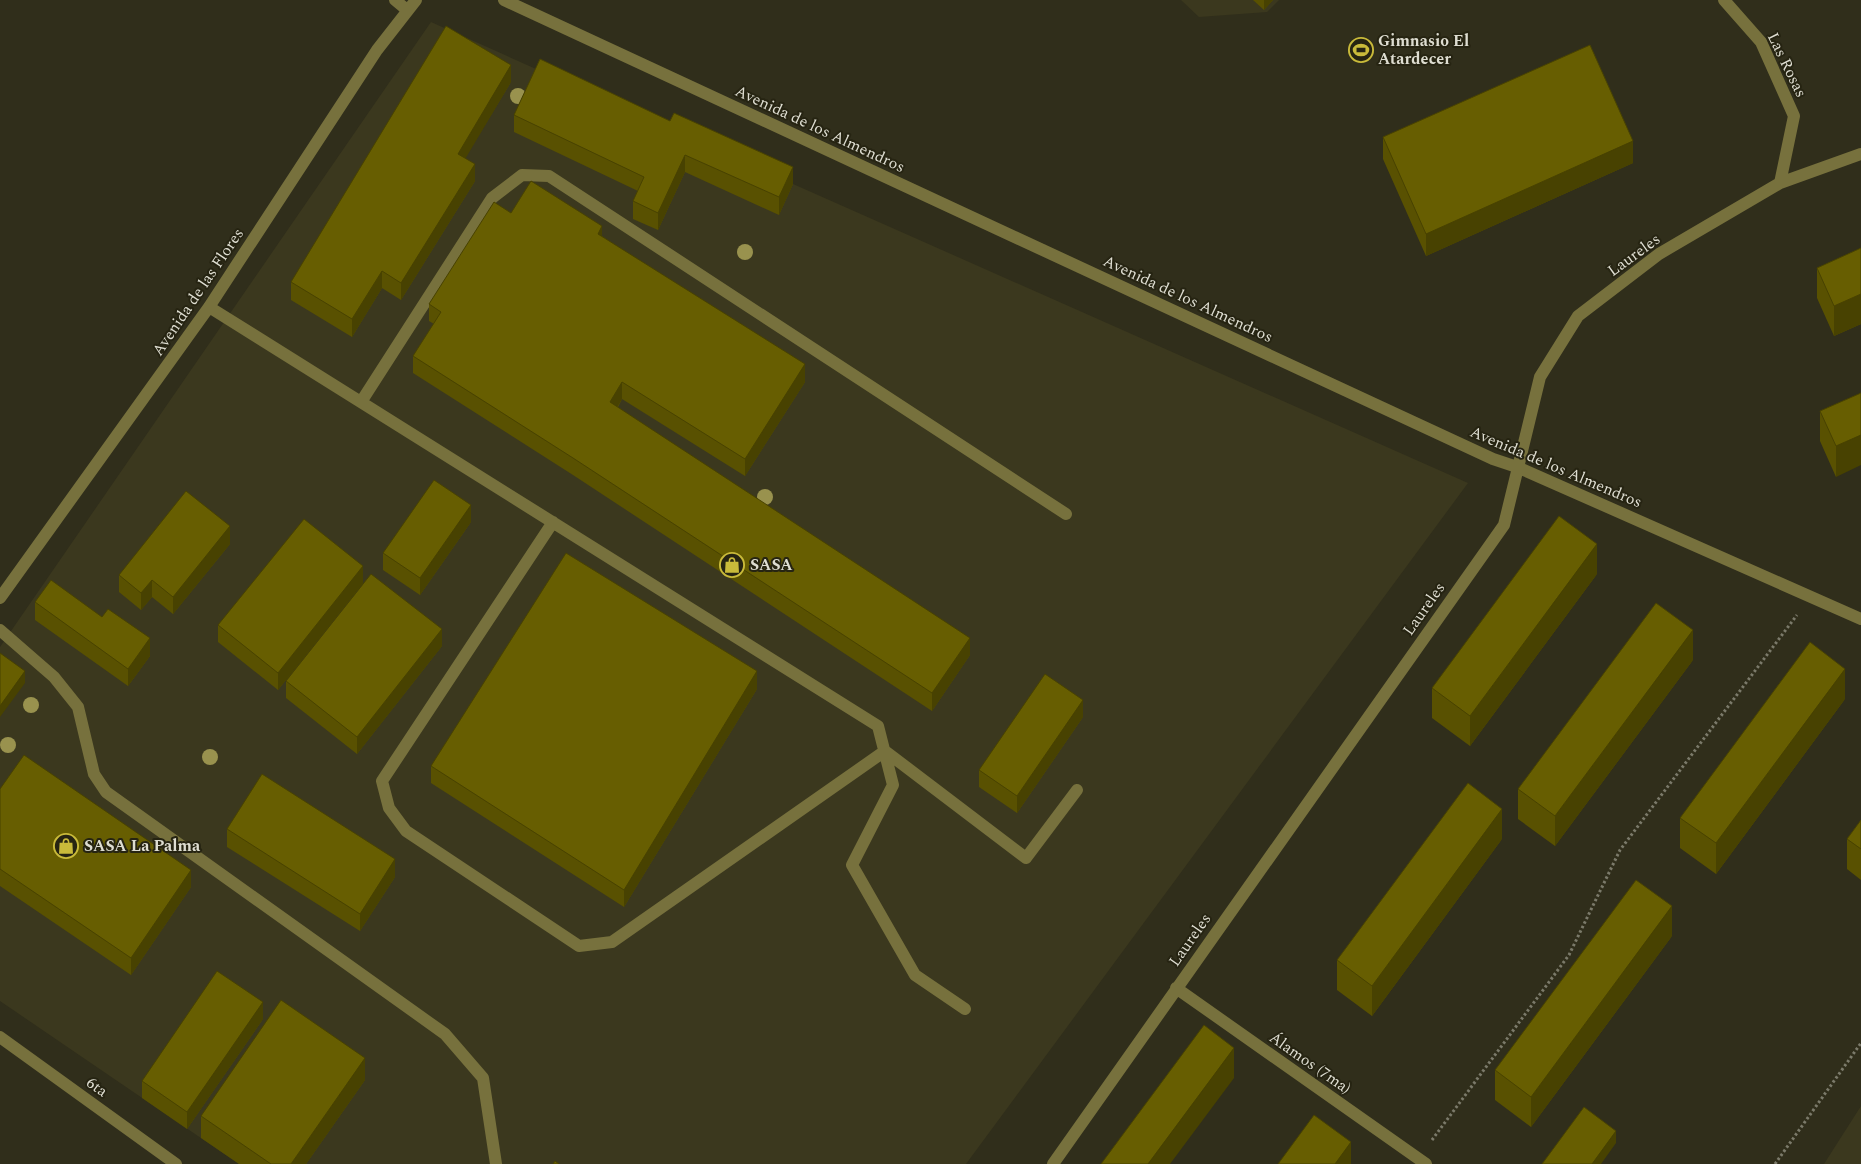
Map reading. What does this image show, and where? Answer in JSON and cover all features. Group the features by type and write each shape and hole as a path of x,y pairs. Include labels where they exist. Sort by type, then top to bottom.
{"street":[{"path":"395,0 407,10"},
{"name":"Avenida de las Flores","path":"0,598 210,307 372,58 416,0"},
{"name":"Avenida de los Almendros","path":"504,0 1493,459 1517,467 1861,619"},
{"name":"Las Rosas","path":"1724,0 1761,42 1794,116 1780,183"},
{"name":"Laureles","path":"1053,1164 1504,525 1540,377 1578,316 1659,254 1780,183 1861,154"},
{"path":"361,402 492,198 522,175 549,176 1066,514"},
{"path":"210,307 878,726 893,785 852,865 915,974 965,1009"},
{"path":"553,522 382,781 390,808 406,831 579,946 612,942 884,751"},
{"path":"0,630 54,677 78,707 94,774 106,792 445,1034 483,1078 496,1164"},
{"path":"884,751 1026,858 1077,790"},
{"name":"Álamos (7ma)","path":"1176,988 1422,1161"},
{"name":"6ta","path":"0,1037 176,1164"}],"path":[{"path":"1422,1161 1569,955 1620,850 1811,597"},
{"path":"1775,1164 1861,1043"}],"shaded area":[{"path":"1181,0 1279,0 1267,12 1199,17"},
{"name":"SASA","path":"431,22 1468,483 966,1164 239,1164 0,1001 0,647"},
{"path":"1861,1106 1861,1164 1824,1164"}],"building":[{"path":"446,26 511,65 458,154 475,164 401,283 382,271 352,319 291,282"},
{"path":"1590,45 1633,141 1426,234 1383,137"},
{"path":"540,59 670,121 674,113 793,167 779,197 685,155 658,213 633,201 644,177 514,115"},
{"path":"531,181 602,226 598,234 805,364 745,459 622,382 610,402 970,638 932,693 573,458 413,356 441,312 429,304 494,202 511,213"},
{"path":"1861,248 1861,294 1834,306 1817,268"},
{"path":"1861,393 1861,435 1836,446 1820,411"},
{"path":"434,480 471,505 420,578 383,553"},
{"path":"186,491 230,526 173,597 152,580 141,593 119,575"},
{"path":"1559,516 1597,544 1470,716 1432,688"},
{"path":"304,519 363,566 278,673 218,625"},
{"path":"566,553 757,671 624,890 431,766"},
{"path":"371,574 442,629 357,737 286,681"},
{"path":"51,580 102,617 108,609 150,638 128,669 35,602"},
{"path":"1656,603 1693,630 1555,816 1518,789"},
{"path":"1810,642 1845,669 1716,843 1680,818"},
{"path":"0,653 25,671 0,706"},
{"path":"1045,674 1083,700 1017,796 979,770"},
{"name":"SASA La Palma","path":"24,755 191,870 131,958 0,869 0,789"},
{"path":"262,774 395,859 360,914 227,829"},
{"path":"1468,783 1502,809 1372,986 1337,960"},
{"path":"1861,820 1861,849 1847,839"},
{"path":"1636,880 1672,906 1531,1097 1495,1070"},
{"path":"217,971 263,1002 187,1112 142,1081"},
{"path":"281,1000 365,1058 291,1164 271,1164 201,1116"},
{"path":"1204,1025 1234,1048 1148,1164 1101,1164"},
{"path":"1584,1107 1616,1131 1592,1164 1542,1164"},
{"path":"1314,1115 1351,1142 1335,1164 1278,1164"}],"place":[{"name":"Gimnasio El Atardecer","path":"1361,50"},
{"name":"SASA","path":"732,565"},
{"name":"SASA La Palma","path":"66,846"}]}
